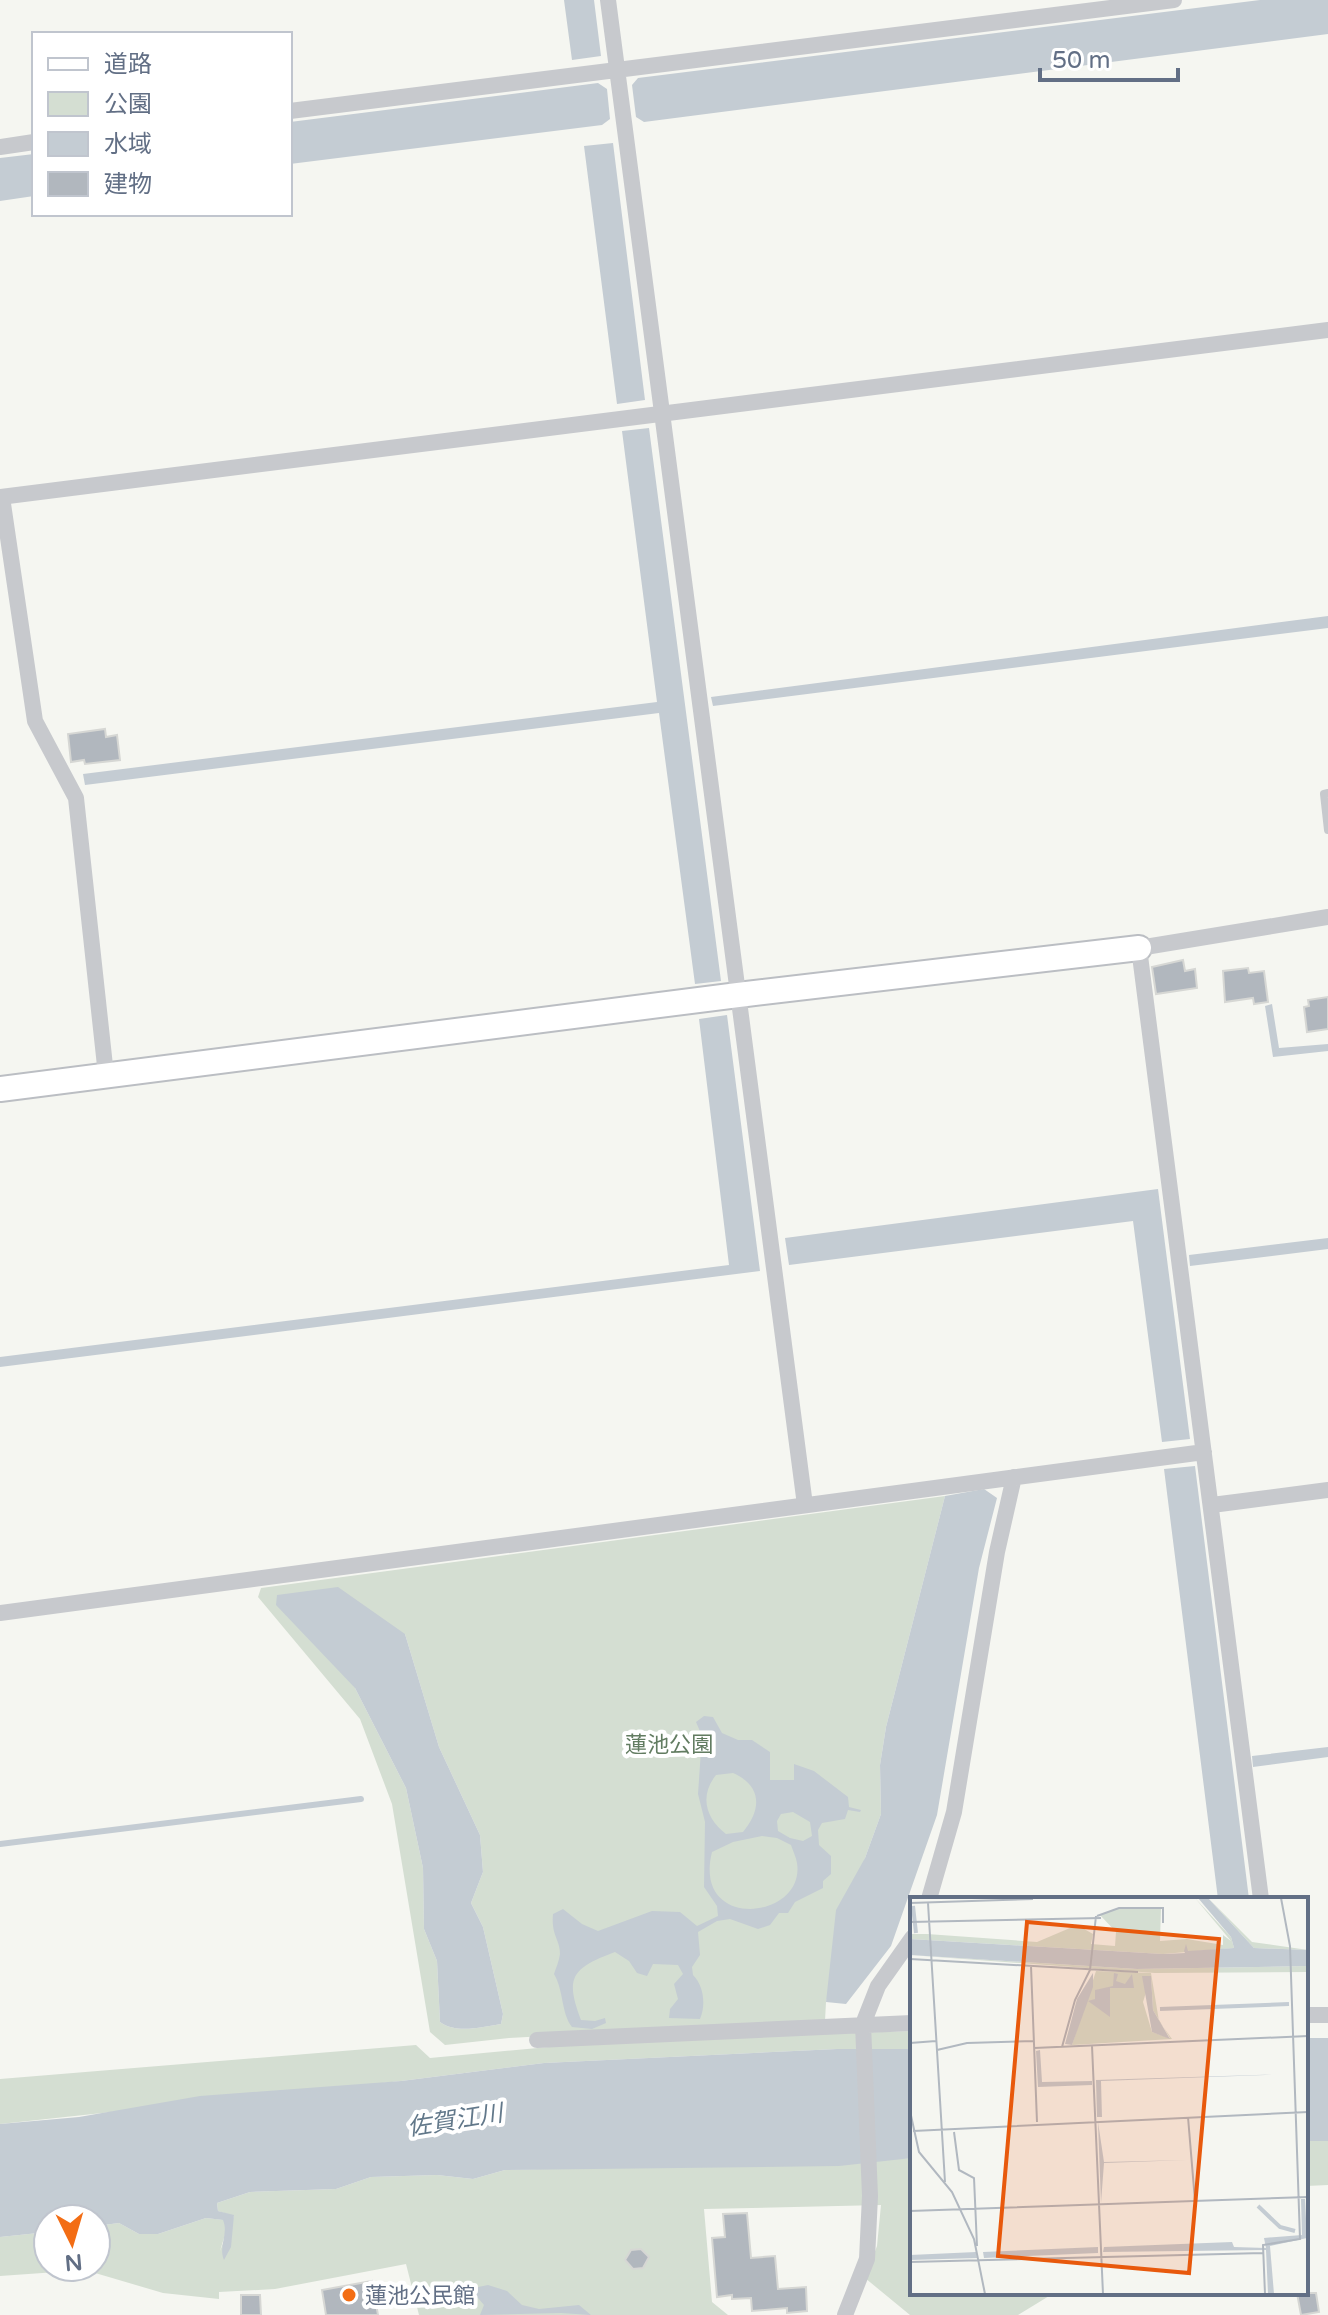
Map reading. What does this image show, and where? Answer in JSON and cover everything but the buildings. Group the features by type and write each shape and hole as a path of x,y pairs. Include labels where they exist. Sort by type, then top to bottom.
{"street":[{"path":"608,0 805,1505"},
{"path":"292,111 1174,0"},
{"path":"0,147 32,142"},
{"path":"106,1075 76,798 35,721 1,497 1328,330"},
{"path":"0,1089 738,995 1139,948 1328,917"},
{"path":"1139,948 1261,1897"},
{"path":"0,1613 1204,1452"},
{"path":"930,1897 954,1812 997,1552 1014,1477"},
{"path":"1212,1505 1328,1490"},
{"path":"845,2315 867,2259 870,2189 864,2029 878,1986 910,1941"},
{"path":"537,2040 864,2029 910,2023"}],"lane":[{"path":"1328,793 1324,794 1328,830"}],"green space":[{"name":"蓮池公園","path":"945,1496 886,1727 880,1765 881,1814 865,1858 826,2002 825,2021 509,2038 445,2045 430,2032 392,1804 360,1719 258,1597 261,1588","holes":["405,1634 439,1747 480,1835 483,1872 471,1903 483,1927 503,2014 501,2024 461,2029 440,2022 437,1961 424,1929 423,1868 406,1788 355,1688"]},
{"path":"910,2031 910,2049 837,2049 544,2063 0,2124 0,2079 416,2045 430,2058 614,2041"},
{"path":"1308,2141 1328,2141 1328,2185 1308,2186"},
{"path":"910,2158 910,2295 1051,2295 1018,2315 910,2315 865,2278 877,2246 881,2205 704,2209 712,2302 728,2315 419,2315 406,2264 275,2289 219,2292 219,2299 163,2293 112,2278 112,2224 119,2223 139,2234 158,2234 206,2218 224,2220 227,2228 220,2251 234,2216 218,2211 217,2203 250,2192 336,2189 371,2177 437,2175 473,2179 505,2170"},
{"path":"32,2234 32,2274 0,2276 0,2237"}],"water":[{"path":"564,0 594,0 601,56 572,60"},
{"path":"1260,0 1328,0 1328,34 644,122 636,117 632,85 638,78"},
{"path":"598,83 607,89 610,119 602,125 292,164 292,122"},
{"path":"613,143 645,400 617,404 584,146"},
{"path":"32,154 32,196 0,201 0,158"},
{"path":"649,428 721,981 695,984 659,713 85,785 83,774 657,702 622,431"},
{"path":"1328,616 1328,628 713,706 711,697"},
{"path":"1272,1004 1279,1048 1328,1044 1328,1051 1273,1057 1265,1006"},
{"path":"727,1015 760,1271 0,1367 0,1357 729,1265 699,1019"},
{"path":"1158,1189 1190,1439 1162,1442 1133,1221 789,1265 785,1238"},
{"path":"1328,1238 1328,1249 1190,1266 1189,1255"},
{"path":"1195,1466 1249,1897 1218,1897 1164,1469"},
{"path":"984,1489 997,1498 979,1568 937,1815 891,1946 846,2004 826,2002 836,1910 865,1858 881,1814 880,1765 886,1727 945,1496"},
{"path":"338,1587 405,1634 439,1747 480,1835 483,1872 471,1903 483,1927 503,2014 501,2024 461,2029 440,2022 437,1961 424,1929 423,1868 406,1788 355,1688 276,1605 277,1595"},
{"path":"704,1716 713,1717 722,1733 738,1740 752,1740 770,1752 770,1780 794,1780 794,1764 814,1771 848,1797 849,1807 861,1810 848,1810 845,1819 822,1823 818,1830 819,1845 831,1856 831,1874 823,1881 823,1888 795,1902 788,1913 779,1913 770,1925 758,1929 730,1919 717,1921 698,1932 700,1955 692,1967 703,1996 700,2019 669,2018 670,2009 678,1999 674,1984 683,1974 678,1965 653,1964 647,1976 637,1973 629,1961 615,1952 581,1969 573,1983 581,2020 605,2018 606,2023 592,2029 572,2027 554,1974 560,1954 553,1914 563,1909 582,1924 598,1931 652,1911 680,1912 697,1926 718,1916 717,1906 704,1887 705,1822 698,1794 702,1736 696,1722","holes":["733,1773 743,1778 754,1791 756,1807 743,1832 726,1834 714,1821 706,1799 716,1775","793,1812 810,1822 812,1836 803,1841 778,1831 777,1821 781,1814","762,1836 777,1838 791,1845 797,1863 795,1882 785,1897 769,1906 750,1909 732,1906 718,1895 710,1878 712,1852 733,1842"]},
{"path":"1328,1747 1328,1757 1253,1767 1252,1756"},
{"path":"1308,2038 1328,2038 1328,2141 1308,2141"},
{"name":"佐賀江川","path":"837,2049 910,2049 910,2158 839,2166 505,2170 473,2179 437,2175 371,2177 336,2189 250,2192 217,2203 218,2211 234,2215 231,2247 224,2260 223,2220 206,2218 158,2234 139,2234 119,2223 112,2224 112,2203 32,2203 32,2234 0,2237 0,2124 79,2117 200,2096 401,2081 544,2063"},
{"path":"488,2285 507,2291 522,2305 539,2309 579,2305 591,2315 480,2315 484,2305 478,2298 448,2302 444,2294"}],"waterway":[{"path":"0,1844 361,1799"}],"place":[{"name":"蓮池公民館","path":"349,2295"}]}
